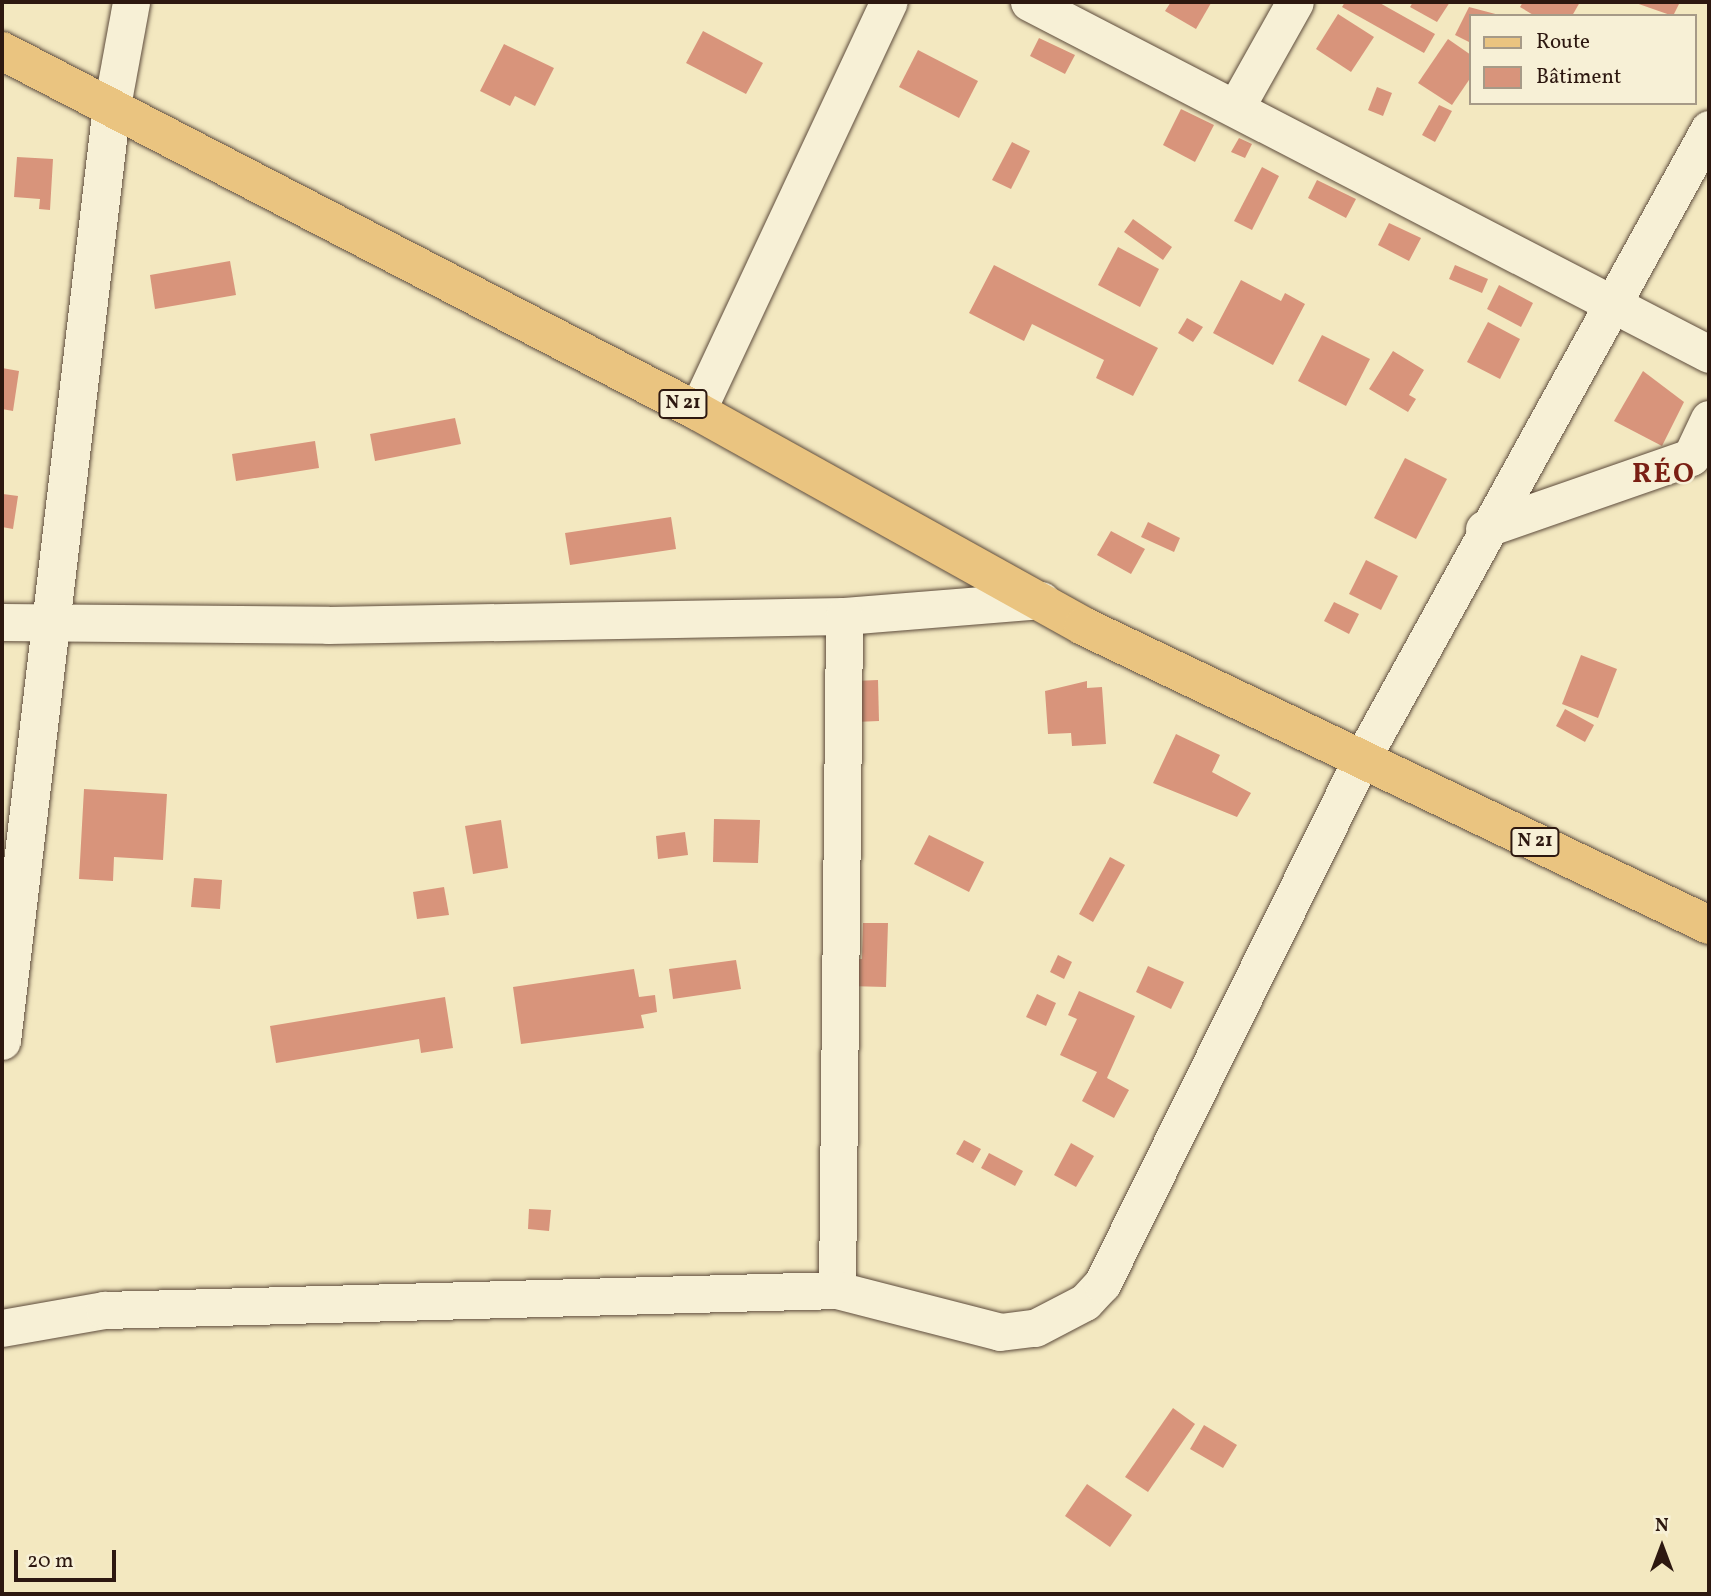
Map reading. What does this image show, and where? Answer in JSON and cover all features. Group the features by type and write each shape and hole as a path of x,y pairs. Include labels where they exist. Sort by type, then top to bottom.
{"main road":[{"name":"N 21","path":"2,51 697,411 1041,600 1360,762 1709,925"}],"street":[{"path":"2,1041 48,624 112,106 131,2"},
{"path":"697,411 889,2"},
{"path":"1029,2 1614,300 1709,354"},
{"path":"1236,107 1295,2"},
{"path":"2,1328 104,1311 836,1290 1000,1332 1035,1328 1085,1301 1102,1284 1360,762 1484,529 1709,129"},
{"path":"1484,529 1691,457 1709,419"},
{"path":"2,622 48,624 844,616 1041,600"},
{"path":"836,1290 844,616"}],"building":[{"path":"1171,2 1211,3 1196,29 1165,11"},
{"path":"1345,2 1378,2 1435,34 1424,53 1342,7"},
{"path":"1413,2 1450,2 1437,22 1410,7"},
{"path":"1523,2 1580,2 1573,14 1532,14 1520,7"},
{"path":"1633,2 1680,2 1674,14"},
{"path":"1469,7 1495,14 1470,14 1470,42 1455,35"},
{"path":"1338,14 1374,37 1351,72 1316,49"},
{"path":"703,31 763,63 746,94 686,63"},
{"path":"1039,38 1075,55 1065,74 1030,56"},
{"path":"1448,39 1470,54 1470,78 1452,105 1418,83"},
{"path":"504,44 554,68 535,106 515,96 510,106 480,91"},
{"path":"918,50 978,81 959,118 899,87"},
{"path":"1377,87 1392,93 1383,116 1368,110"},
{"path":"1439,105 1452,111 1435,142 1422,135"},
{"path":"1181,109 1214,125 1195,162 1163,145"},
{"path":"1239,138 1252,144 1245,158 1231,152"},
{"path":"1012,142 1030,151 1011,189 992,180"},
{"path":"17,157 53,159 50,210 39,209 40,199 14,197"},
{"path":"1262,167 1279,176 1252,230 1234,221"},
{"path":"1317,180 1356,199 1346,218 1308,198"},
{"path":"1133,219 1172,247 1163,260 1124,232"},
{"path":"1389,223 1421,238 1409,261 1378,245"},
{"path":"1118,247 1159,269 1140,307 1098,285"},
{"path":"230,261 236,295 155,309 150,275"},
{"path":"994,265 1158,348 1133,396 1096,378 1104,360 1032,324 1024,341 969,313"},
{"path":"1455,265 1488,279 1482,293 1449,279"},
{"path":"1241,280 1281,301 1285,293 1305,304 1273,365 1213,333"},
{"path":"1499,285 1533,303 1521,327 1487,309"},
{"path":"1187,318 1203,327 1193,342 1178,333"},
{"path":"1488,322 1520,339 1500,379 1467,362"},
{"path":"1322,335 1370,359 1346,406 1298,381"},
{"path":"1393,351 1424,370 1409,395 1416,399 1408,412 1369,389"},
{"path":"2,368 19,371 13,411 2,409"},
{"path":"1643,371 1684,402 1662,446 1614,421"},
{"path":"455,418 461,444 375,461 370,434"},
{"path":"315,441 319,468 236,481 232,454"},
{"path":"1405,458 1447,479 1416,539 1374,518"},
{"path":"3,494 18,496 13,529 2,527"},
{"path":"671,517 676,549 570,565 565,533"},
{"path":"1148,522 1180,538 1174,552 1141,537"},
{"path":"1111,531 1145,549 1131,574 1097,555"},
{"path":"1366,560 1398,576 1381,610 1349,594"},
{"path":"1334,602 1359,614 1349,634 1324,621"},
{"path":"1581,655 1617,669 1598,718 1562,704"},
{"path":"878,680 879,721 855,722 854,681"},
{"path":"1087,681 1087,688 1102,687 1106,744 1072,746 1071,733 1048,734 1045,691"},
{"path":"1565,709 1594,725 1585,742 1556,726"},
{"path":"1176,734 1220,755 1212,772 1251,793 1237,817 1153,783"},
{"path":"84,789 167,794 163,860 114,857 113,881 79,879"},
{"path":"714,819 760,820 758,863 713,862"},
{"path":"501,820 508,868 473,874 465,826"},
{"path":"685,832 688,855 658,859 656,836"},
{"path":"929,835 984,862 969,892 914,864"},
{"path":"1110,857 1125,865 1093,922 1079,914"},
{"path":"194,878 222,880 220,909 191,907"},
{"path":"444,887 449,915 417,919 413,892"},
{"path":"863,923 888,923 886,987 848,986 849,959 862,959"},
{"path":"1058,955 1072,962 1064,979 1050,972"},
{"path":"736,960 741,989 673,999 669,969"},
{"path":"1148,966 1184,982 1171,1009 1136,992"},
{"path":"634,969 639,997 655,995 657,1012 641,1015 644,1028 521,1044 513,987"},
{"path":"1079,991 1135,1016 1107,1078 1129,1090 1114,1118 1082,1101 1097,1072 1060,1055 1077,1019 1068,1015"},
{"path":"1037,994 1056,1003 1046,1026 1026,1017"},
{"path":"445,997 453,1048 421,1053 419,1039 276,1063 270,1026"},
{"path":"964,1140 981,1149 973,1163 956,1154"},
{"path":"1071,1143 1094,1156 1076,1187 1054,1175"},
{"path":"989,1153 1023,1171 1015,1186 981,1168"},
{"path":"529,1209 551,1210 549,1231 528,1229"},
{"path":"1173,1408 1195,1424 1148,1492 1125,1477"},
{"path":"1204,1425 1237,1445 1223,1468 1190,1449"},
{"path":"1087,1484 1132,1515 1110,1547 1065,1516"}],"district":[{"name":"RÉO","path":"1664,475"}]}
